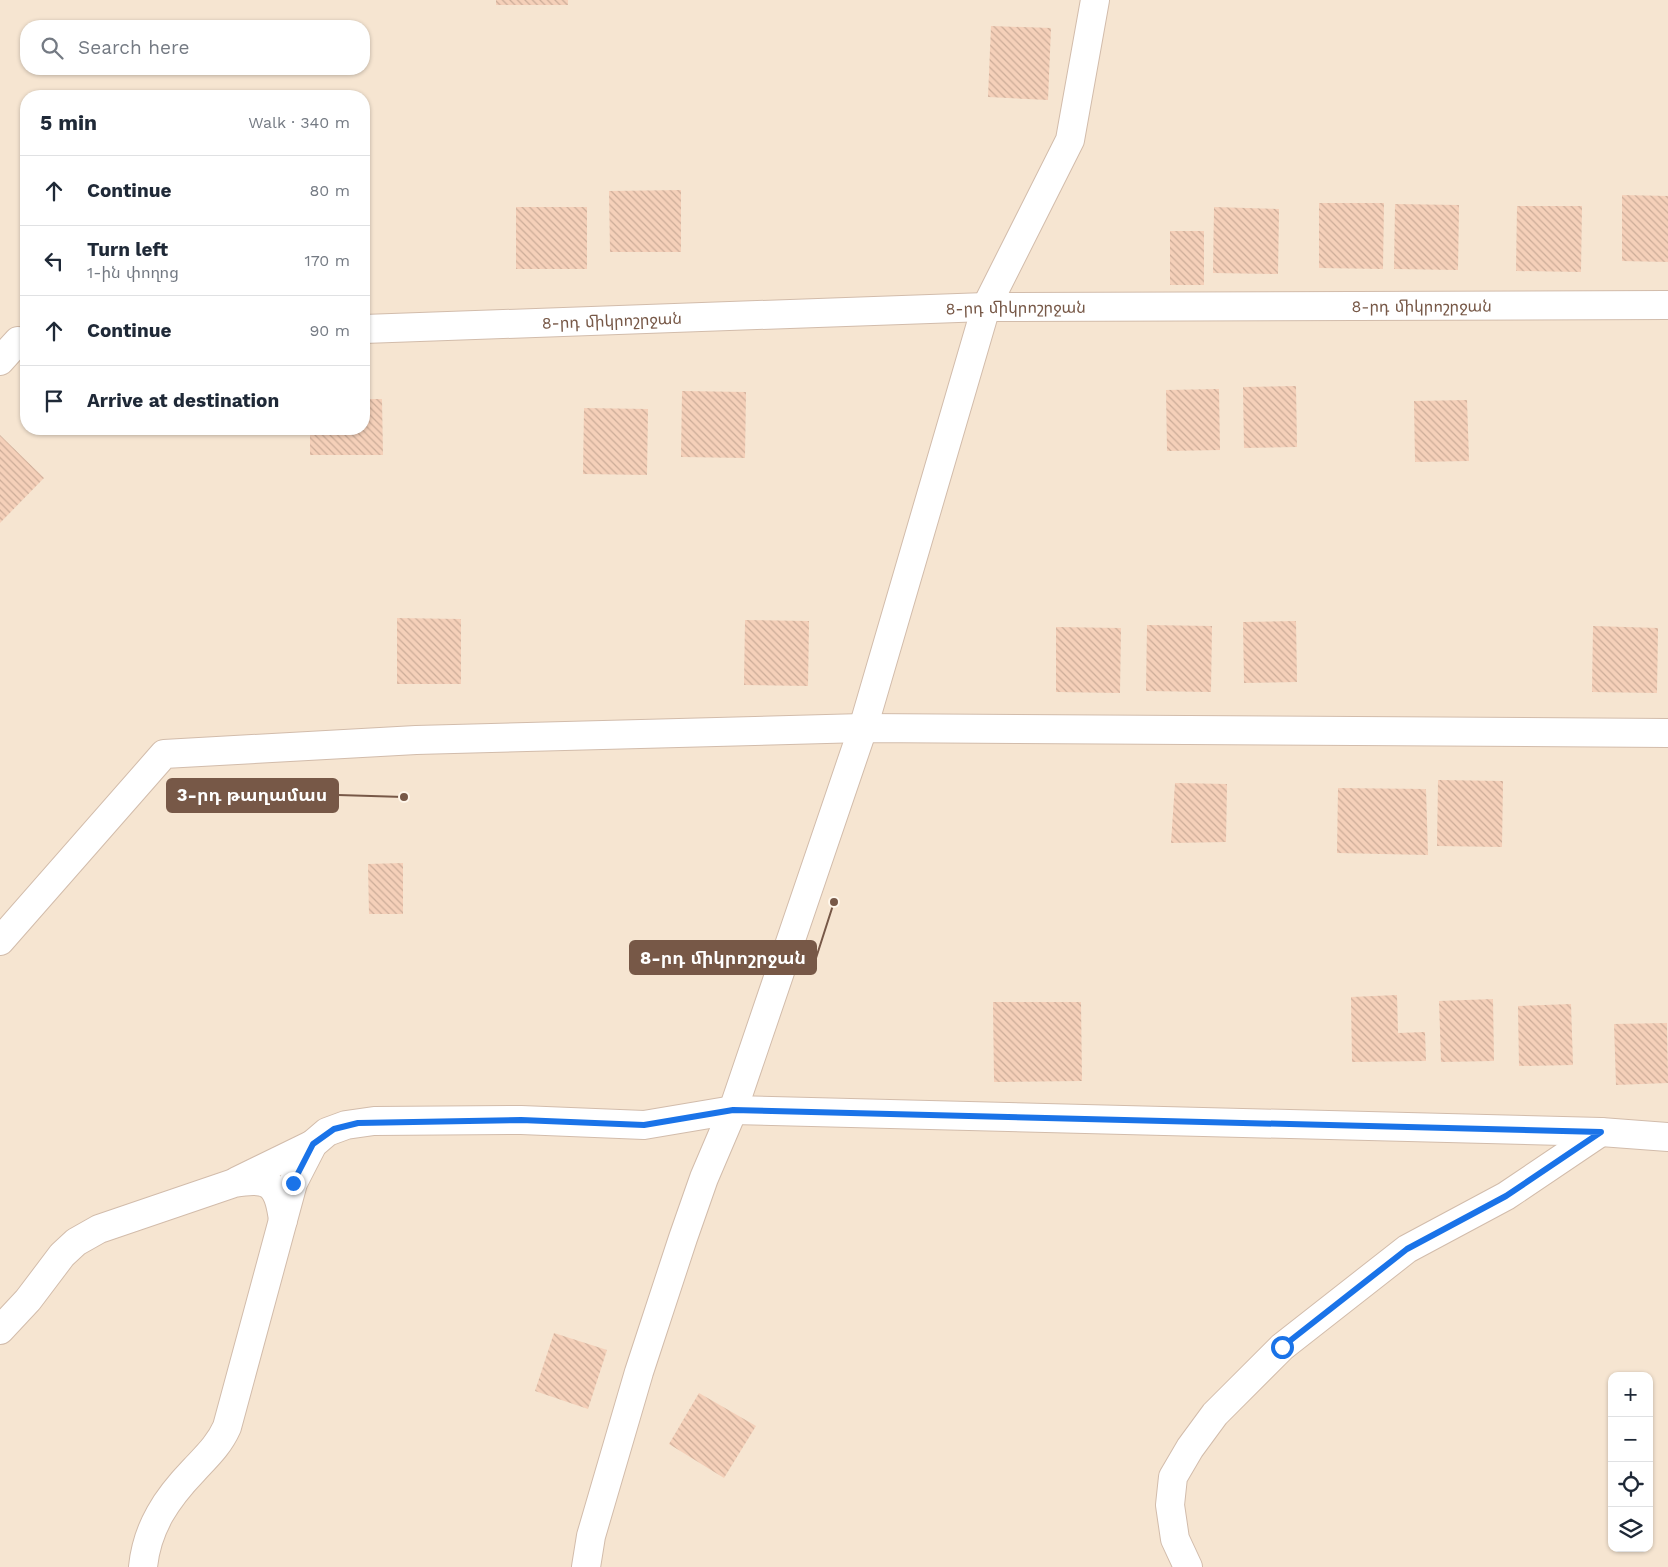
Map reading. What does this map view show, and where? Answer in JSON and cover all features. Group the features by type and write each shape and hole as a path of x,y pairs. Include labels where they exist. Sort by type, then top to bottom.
{"street":[{"path":"586,1567 591,1536 639,1372 704,1178 733,1110 864,728 986,307 1070,140 1095,0"},
{"name":"8-րդ միկրոշրջան","path":"370,329 986,307 1668,305"},
{"path":"0,361 15,339"},
{"path":"0,942 164,754 416,740 864,728 1668,733"},
{"path":"0,1330 10,1322 62,1255 76,1242 99,1229 234,1183 313,1144 334,1129 374,1122 521,1120 644,1125 733,1110 1601,1132 1668,1137"},
{"path":"1188,1567 1175,1539 1170,1505 1173,1477 1190,1448 1215,1414 1282,1347 1407,1249 1506,1196 1601,1132"},
{"path":"143,1567 146,1547 159,1511 173,1491 215,1447 227,1428 293,1183 313,1144"},
{"path":"234,1183 255,1179 268,1183 275,1188 280,1201 283,1220"}],"shaded area":[{"path":"0,0 1668,0 1668,1567 0,1567"}],"building":[{"path":"496,0 568,0 568,5 496,5"},
{"path":"991,26 1051,28 1048,100 988,97"},
{"path":"681,190 681,252 610,252 609,191"},
{"path":"1622,195 1668,196 1668,262 1622,261"},
{"path":"1319,203 1384,203 1383,269 1319,268"},
{"path":"1395,204 1459,205 1458,270 1394,269"},
{"path":"1517,206 1582,206 1581,272 1516,271"},
{"path":"516,207 587,207 587,269 516,269"},
{"path":"1214,207 1279,209 1278,274 1213,273"},
{"path":"1170,231 1204,231 1204,285 1170,285"},
{"path":"1296,386 1297,447 1244,448 1243,387"},
{"path":"1219,389 1220,450 1167,451 1166,390"},
{"path":"682,391 746,392 745,458 681,457"},
{"path":"370,399 382,399 383,455 310,455 310,435 370,435"},
{"path":"1467,400 1469,461 1415,462 1414,401"},
{"path":"584,408 648,409 647,475 583,474"},
{"path":"0,435 44,478 0,523"},
{"path":"397,618 461,619 461,684 397,684"},
{"path":"745,620 809,621 808,686 744,685"},
{"path":"1296,621 1297,682 1244,683 1243,622"},
{"path":"1147,625 1212,626 1211,692 1146,691"},
{"path":"1593,626 1658,628 1657,693 1592,692"},
{"path":"1056,627 1121,628 1120,693 1056,692"},
{"path":"1438,780 1503,781 1502,847 1437,846"},
{"path":"1175,783 1227,784 1226,842 1171,843"},
{"path":"1338,788 1426,789 1428,855 1337,853"},
{"path":"403,863 403,914 369,914 368,864"},
{"path":"1397,995 1398,1033 1425,1032 1426,1061 1352,1062 1351,997"},
{"path":"1493,999 1494,1061 1441,1062 1439,1001"},
{"path":"993,1002 1081,1002 1082,1081 994,1082"},
{"path":"1571,1004 1573,1065 1519,1066 1518,1006"},
{"path":"1667,1023 1668,1083 1616,1085 1614,1024"},
{"path":"554,1333 607,1350 588,1409 535,1391"},
{"path":"699,1393 756,1426 724,1478 669,1444"}],"place":[{"name":"3-րդ թաղամաս","path":"404,797"},
{"name":"8-րդ միկրոշրջան","path":"834,902"}],"route":[{"path":"293,1183 313,1144 320,1137 346,1125 374,1122 521,1120 644,1125 733,1110 1601,1132 1506,1196 1407,1249 1282,1347"}]}
